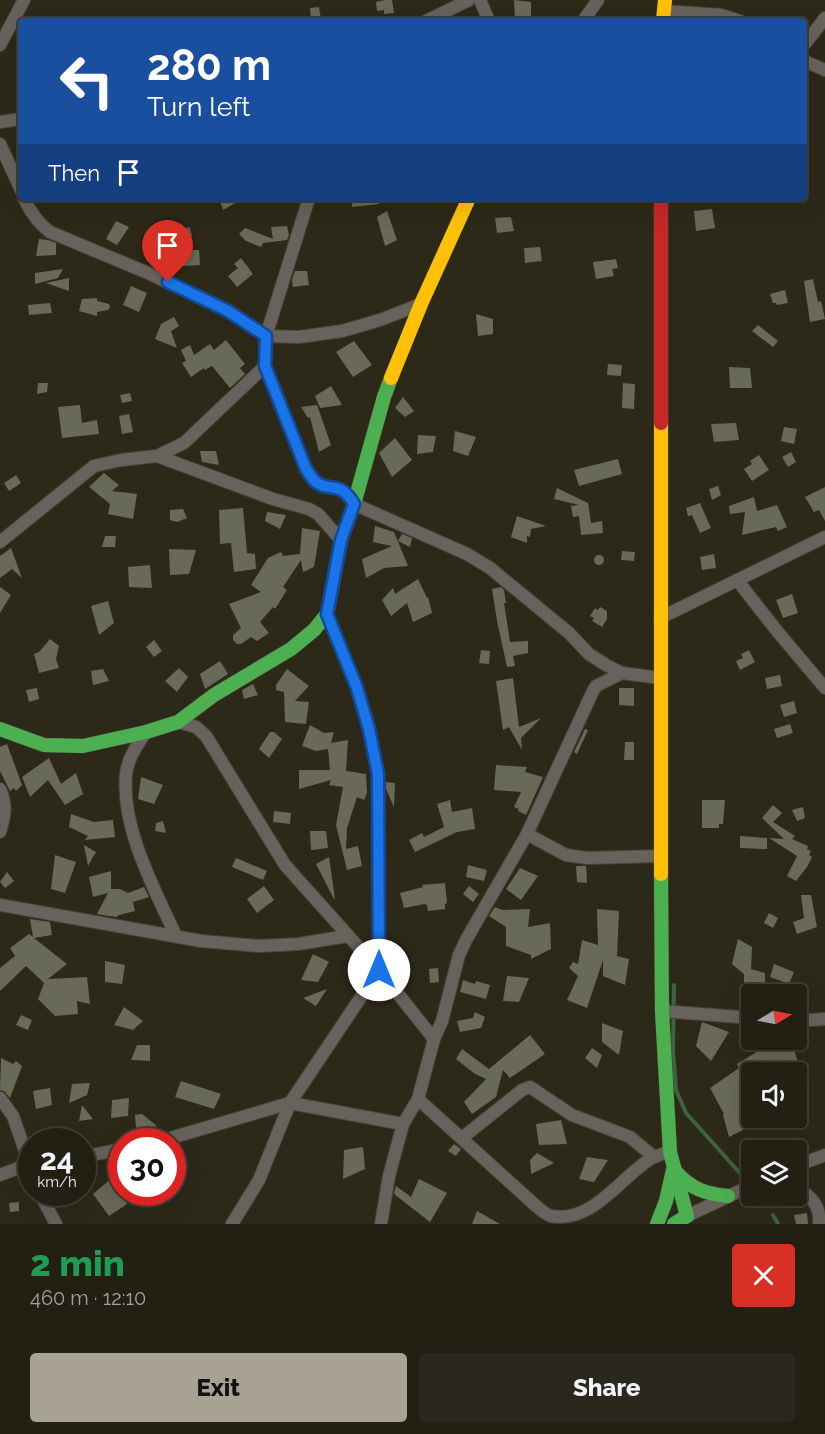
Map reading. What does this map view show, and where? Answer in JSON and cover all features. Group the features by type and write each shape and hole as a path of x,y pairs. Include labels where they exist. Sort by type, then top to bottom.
{"street":[{"path":"0,45 24,0"},
{"path":"430,18 451,4 469,0"},
{"path":"480,0 488,18"},
{"path":"585,18 598,0"},
{"path":"664,11 721,15 730,18"},
{"path":"807,41 825,18"},
{"path":"807,62 825,70"},
{"path":"0,122 18,119"},
{"path":"0,144 18,183"},
{"path":"26,201 42,226 50,232 148,273 228,311 266,336 298,337 342,331 381,320 421,304"},
{"path":"308,201 266,336 265,366 306,469 316,482 341,490 354,504 467,554 569,633 589,654 622,673 660,678"},
{"path":"0,729 44,745 83,746 146,732 178,722 214,695 297,645 314,630 327,614 341,540 354,504 384,397 421,304 468,201"},
{"path":"661,201 662,1011 670,1152 687,1216"},
{"path":"0,542 94,466 157,456 184,443 265,366"},
{"path":"157,456 273,499 309,509 318,514 341,540"},
{"path":"660,618 825,537"},
{"path":"737,580 825,688"},
{"path":"232,1224 259,1180 290,1103 379,970 378,774 369,729 357,688 327,614"},
{"path":"381,1224 389,1176 403,1124 418,1099 459,955 527,834 578,720 596,686 597,671 589,654"},
{"path":"596,686 622,673"},
{"path":"178,722 196,727 206,736 285,865 379,970 434,1040"},
{"path":"146,732 133,750 126,772 128,803 133,833 141,858 176,936"},
{"path":"0,789 5,808 0,832"},
{"path":"527,834 566,855 587,858 661,856"},
{"path":"0,905 201,941 260,946 298,944 348,936"},
{"path":"662,1011 741,1017"},
{"path":"807,1020 825,1019"},
{"path":"462,1138 522,1090 530,1087 572,1115 630,1137 654,1157"},
{"path":"0,1098 13,1116 18,1130"},
{"path":"418,1099 550,1216 568,1218 587,1213 598,1206 628,1176 654,1157 670,1152"},
{"path":"186,1134 290,1103 403,1124"},
{"path":"807,1162 825,1155"},
{"path":"674,1169 694,1190 728,1196"},
{"path":"657,1224 666,1201 674,1169"},
{"path":"0,1175 18,1170"},
{"path":"674,1224 741,1190"},
{"path":"807,1194 818,1206 819,1224"},
{"path":"535,1205 544,1224"},
{"path":"46,1206 56,1224"}],"building":[{"path":"392,0 394,13 384,14 384,10 377,11 376,2"},
{"path":"514,0 531,2 531,18 515,18"},
{"path":"319,7 321,18 311,18 310,8"},
{"path":"220,201 239,201 223,210"},
{"path":"352,201 379,201 379,204 352,207"},
{"path":"712,209 715,228 696,231 694,211"},
{"path":"387,211 397,240 385,246 377,217"},
{"path":"511,217 514,231 497,233 495,218"},
{"path":"116,221 129,227 117,245 106,239"},
{"path":"287,226 289,235 287,240 263,243 261,247 246,241 239,234 245,228 273,239 271,227"},
{"path":"190,227 192,236 181,238 180,229"},
{"path":"39,239 56,243 56,255 36,256"},
{"path":"540,247 542,261 525,263 524,248"},
{"path":"188,250 199,250 200,265 183,266 182,257 189,256"},
{"path":"241,258 253,274 237,287 228,276 238,268 234,264"},
{"path":"616,259 618,268 612,269 614,276 596,279 593,262"},
{"path":"63,269 58,278 35,284 35,273"},
{"path":"295,271 307,271 309,285 293,287 292,280"},
{"path":"69,278 69,291 46,283"},
{"path":"813,279 818,302 821,301 825,319 810,322 804,281"},
{"path":"131,286 147,293 139,312 123,305"},
{"path":"785,290 788,303 777,305 773,303 770,294"},
{"path":"97,298 97,301 109,304 108,310 97,312 97,316 79,311 82,299"},
{"path":"50,303 52,313 29,315 28,305"},
{"path":"476,314 493,319 493,334 478,336"},
{"path":"174,317 179,326 171,331 177,348 155,339 161,324"},
{"path":"758,325 778,341 773,347 752,331"},
{"path":"226,340 245,364 240,368 245,374 230,388 212,366 205,370 204,368 191,377 182,363 186,361 181,350 190,345 194,355 210,344 214,350"},
{"path":"354,341 372,365 353,377 336,352"},
{"path":"608,364 622,365 621,376 607,375"},
{"path":"729,367 750,368 752,388 730,388"},
{"path":"38,383 48,383 47,392 37,394"},
{"path":"623,383 635,384 634,409 622,408"},
{"path":"331,386 342,405 320,408 315,396"},
{"path":"130,393 132,401 122,403 120,395"},
{"path":"403,397 414,411 405,417 395,408"},
{"path":"80,405 82,423 97,420 99,434 62,438 58,407"},
{"path":"317,405 331,445 319,452 310,417 308,418 301,407"},
{"path":"129,414 133,432 122,434 119,416"},
{"path":"736,423 739,440 714,442 711,424"},
{"path":"784,427 797,429 794,444 781,441"},
{"path":"455,431 476,437 468,456 453,451"},
{"path":"418,435 436,436 433,452 417,454"},
{"path":"395,438 412,460 392,477 379,453"},
{"path":"200,451 216,451 219,465 202,462"},
{"path":"791,452 796,462 788,467 782,457"},
{"path":"759,455 769,470 752,481 744,469 752,464 750,461"},
{"path":"618,459 622,474 579,486 574,470"},
{"path":"104,473 119,485 112,491 137,494 133,519 108,514 110,504 89,487"},
{"path":"16,475 21,483 9,491 4,483"},
{"path":"718,486 721,495 712,500 709,489"},
{"path":"825,487 825,521 819,510 814,512 805,497"},
{"path":"557,488 588,503 591,523 602,521 603,533 581,535 579,516 573,517 571,506 579,505 554,499"},
{"path":"754,497 757,511 777,505 787,527 778,531 776,527 742,535 745,512 730,514 729,506"},
{"path":"700,503 711,528 700,533 692,515 688,516 686,508"},
{"path":"243,508 247,553 255,554 256,569 234,572 231,543 220,544 219,510"},
{"path":"183,509 187,518 177,522 170,520 170,510"},
{"path":"267,512 286,515 280,529 265,521"},
{"path":"517,516 546,526 531,529 530,537 527,536 527,543 511,537"},
{"path":"375,526 394,532 408,566 384,568 366,578 362,559 392,546 373,542"},
{"path":"302,528 320,531 314,567 303,572 301,560 283,587 287,590 275,609 273,607 260,622 269,633 257,641 251,637 237,644 233,640 233,635 241,628 229,604 261,592 251,585 268,558 281,552 283,556 300,554"},
{"path":"402,534 412,538 410,547 398,541"},
{"path":"105,536 116,536 115,547 102,547"},
{"path":"11,548 22,578 12,569 0,578 0,556"},
{"path":"169,549 196,550 189,574 170,575"},
{"path":"622,551 635,552 634,561 621,560"},
{"path":"714,554 716,568 702,570 700,557"},
{"path":"599,555 603,556 603,564 599,565 595,564 594,560 595,556"},
{"path":"150,565 152,588 129,587 128,567"},
{"path":"418,579 428,597 432,613 413,622 407,603 391,616 382,600 393,588 395,594"},
{"path":"0,587 11,595 0,613"},
{"path":"501,587 504,590 510,642 528,641 528,653 513,656 515,666 507,667 497,621 492,589"},
{"path":"792,594 798,613 783,618 776,600"},
{"path":"108,601 114,623 99,635 91,606"},
{"path":"600,607 607,611 607,619 602,627 592,621 594,618 590,616 595,608 598,610"},
{"path":"50,639 59,646 56,659 59,668 39,673 34,654 39,652"},
{"path":"154,640 162,651 154,657 146,647"},
{"path":"481,650 490,651 489,664 479,663"},
{"path":"749,650 755,662 740,670 736,661 743,658 741,654"},
{"path":"220,661 228,674 205,689 200,674"},
{"path":"179,668 188,677 177,692 165,681"},
{"path":"103,669 109,681 93,685 91,671"},
{"path":"287,669 309,686 295,701 309,702 306,724 285,722 284,692 276,690 276,685"},
{"path":"780,675 782,686 767,689 765,678"},
{"path":"513,678 519,727 541,718 521,738 522,750 509,727 503,730 496,681"},
{"path":"253,684 258,695 244,699 242,690"},
{"path":"37,688 39,699 29,702 26,690"},
{"path":"619,688 634,688 634,706 619,705"},
{"path":"794,701 797,713 784,717 780,705"},
{"path":"790,724 793,733 777,738 774,729"},
{"path":"310,725 324,733 334,732 331,743 348,740 346,771 366,774 367,793 364,800 357,797 347,828 346,849 358,846 362,866 347,870 336,825 343,787 329,785 331,780 299,789 299,770 330,770 328,749 316,751 302,746"},
{"path":"585,729 588,730 577,754 574,752"},
{"path":"270,732 274,732 282,739 269,758 259,749"},
{"path":"625,742 634,742 634,760 624,760"},
{"path":"7,744 22,785 16,791 14,788 10,791 0,771 0,747"},
{"path":"49,758 61,784 76,773 83,794 65,805 48,780 30,797 22,777"},
{"path":"496,765 527,767 525,772 543,777 526,815 514,807 521,792 494,790"},
{"path":"141,777 163,785 154,804 138,799"},
{"path":"386,782 395,783 394,807 386,789"},
{"path":"450,800 452,812 472,808 475,829 457,832 415,852 409,840 422,833 424,837 444,827 437,804"},
{"path":"702,800 725,800 723,824 719,824 719,828 702,828"},
{"path":"773,805 782,813 773,822 795,836 792,839 808,846 807,849 811,851 809,855 812,857 807,867 796,881 787,876 797,856 769,838 784,839 762,818"},
{"path":"803,807 805,818 797,821 792,810"},
{"path":"274,811 291,813 290,824 273,822"},
{"path":"71,814 94,822 113,820 115,837 85,840 88,836 69,827"},
{"path":"163,821 166,833 155,831 156,823"},
{"path":"310,831 326,831 328,848 311,850"},
{"path":"740,836 767,838 767,849 740,848"},
{"path":"84,845 96,852 88,866"},
{"path":"55,855 76,862 65,893 51,889"},
{"path":"329,857 335,899 316,864"},
{"path":"236,858 267,871 263,880 232,867"},
{"path":"468,865 487,870 484,881 466,877"},
{"path":"576,866 586,866 587,883 577,882"},
{"path":"520,868 538,876 521,900 506,889"},
{"path":"111,871 111,889 120,889 128,893 144,887 149,897 133,902 135,911 116,917 97,914 108,893 93,897 89,877"},
{"path":"7,872 14,881 5,888 0,882"},
{"path":"445,883 447,903 445,909 428,911 427,905 424,904 404,908 400,893 423,887 422,885"},
{"path":"264,886 274,900 257,913 247,899"},
{"path":"469,886 479,894 473,902 463,894"},
{"path":"801,895 811,895 817,927 797,934 793,922 804,918"},
{"path":"495,907 503,910 530,909 528,927 550,923 551,949 531,959 531,955 506,946 506,927 489,916"},
{"path":"597,909 619,911 617,956 629,959 625,985 603,976 603,960 587,1008 567,1000 578,976 569,968 573,962 578,964 582,940 598,945"},
{"path":"769,913 778,918 773,928 764,923"},
{"path":"30,919 50,922 52,935 34,938 67,964 48,979 87,977 90,1004 77,1001 78,1014 55,1016 38,999 44,983 26,966 0,991 0,968 15,956 10,948 29,934 33,937"},
{"path":"738,939 752,947 751,969 765,973 765,984 744,984 744,974 732,964"},
{"path":"313,954 329,962 318,982 301,980"},
{"path":"105,961 125,965 122,984 105,982"},
{"path":"774,964 794,972 789,984 770,977"},
{"path":"438,968 439,982 430,983 429,969"},
{"path":"507,976 529,978 519,1002 503,1001"},
{"path":"463,980 490,985 486,999 460,992"},
{"path":"327,989 316,1006 303,998"},
{"path":"124,1007 143,1021 133,1030 114,1025"},
{"path":"475,1012 485,1017 481,1028 460,1032 457,1021 473,1018"},
{"path":"21,1015 32,1020 28,1030 16,1025"},
{"path":"702,1022 729,1032 711,1061 696,1046"},
{"path":"602,1023 623,1031 619,1055 602,1042"},
{"path":"530,1035 545,1054 510,1078 503,1070 496,1097 472,1114 464,1102 486,1079 475,1074 456,1059 462,1049 489,1069"},
{"path":"137,1045 150,1045 150,1061 131,1060"},
{"path":"592,1048 602,1055 597,1068 585,1058"},
{"path":"760,1050 794,1050 798,1062 741,1062 741,1128 746,1128 729,1137 724,1114 710,1088 739,1068 737,1064"},
{"path":"1,1058 13,1064 16,1061 22,1066 10,1098 0,1090"},
{"path":"181,1081 221,1094 214,1109 175,1097"},
{"path":"90,1083 87,1095 69,1103 72,1084"},
{"path":"50,1088 52,1105 36,1109 33,1091"},
{"path":"129,1098 128,1116 111,1118 112,1100"},
{"path":"82,1105 93,1119 79,1121"},
{"path":"142,1114 157,1126 136,1128 135,1115"},
{"path":"561,1120 567,1144 539,1145 536,1124"},
{"path":"454,1144 461,1149 456,1156 448,1151"},
{"path":"363,1147 365,1169 343,1179 344,1150"},
{"path":"537,1153 554,1163 531,1174 530,1160"},
{"path":"587,1157 608,1160 594,1182 579,1179"},
{"path":"419,1179 447,1193 430,1222 394,1194 396,1186 411,1197"},
{"path":"108,1181 108,1206 124,1206 109,1216 96,1198 96,1191"},
{"path":"18,1202 19,1211 10,1212 9,1203"},
{"path":"477,1211 500,1224 472,1224"},
{"path":"807,1213 808,1224 796,1224 794,1215"}],"waterway":[{"path":"674,985 673,1050 676,1090 686,1113 741,1174"},
{"path":"773,1215 778,1224"}],"traffic: fast":[{"path":"0,729 44,745 83,746 146,732 178,722 214,695 291,649 314,630 327,614 341,540 354,504 391,378"},
{"path":"661,874 662,1011 670,1152 687,1216 674,1224"},
{"path":"657,1224 666,1201 673,1170"},
{"path":"676,1172 687,1183 699,1190 728,1196"}],"traffic: slow":[{"path":"663,18 665,0"},
{"path":"391,378 421,304 468,201"},
{"path":"661,423 661,874"}],"traffic: jam":[{"path":"661,201 661,423"}],"route":[{"path":"168,282 228,311 266,336 265,366 306,469 316,482 341,490 354,504 341,540 327,614 357,688 369,729 378,774 379,970"}]}
